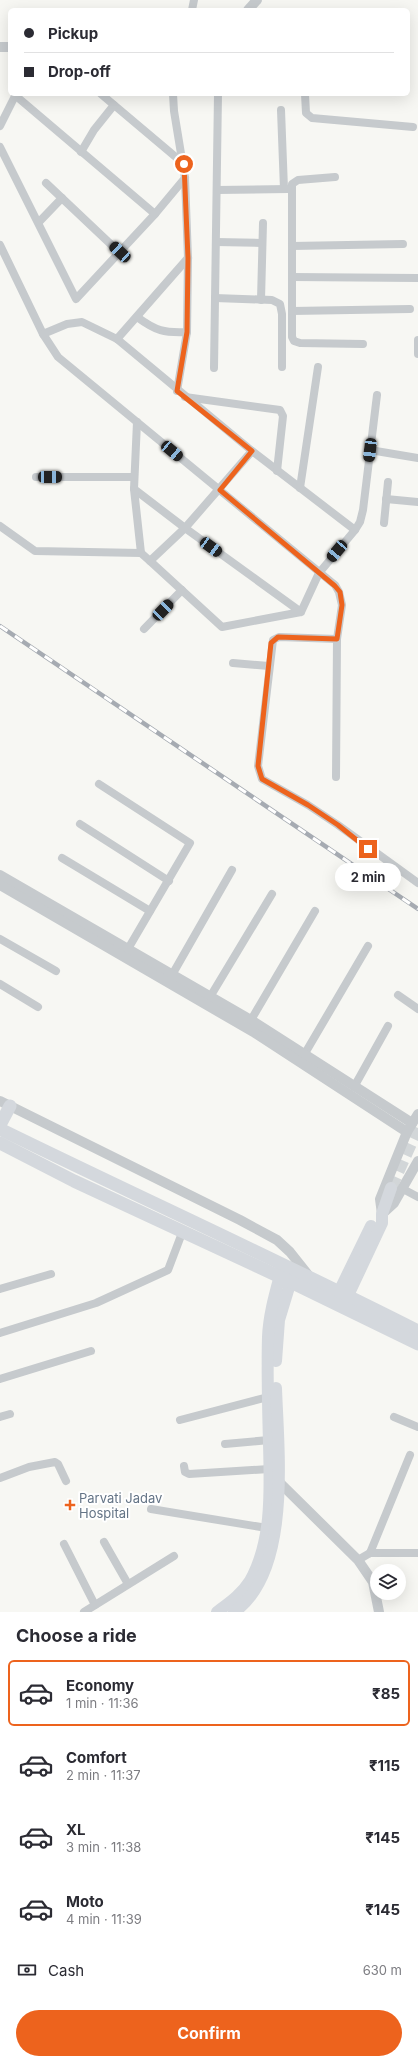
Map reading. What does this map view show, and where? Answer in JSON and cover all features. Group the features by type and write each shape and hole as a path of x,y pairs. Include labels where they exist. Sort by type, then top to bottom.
{"main road":[{"path":"0,1125 5,1103"},
{"path":"0,1128 287,1273 341,1299 418,1331"},
{"path":"0,1143 182,1232 287,1273 309,1276 341,1299 418,1344"},
{"path":"341,1299 375,1219 382,1214 397,1189"},
{"path":"234,1612 249,1599 259,1584 267,1564 275,1533 269,1440 269,1328 272,1303 287,1273"},
{"path":"217,1612 238,1596 250,1582 260,1558 267,1528 272,1476 276,1349 287,1273"}],"street":[{"path":"250,8 257,0"},
{"path":"0,126 15,96"},
{"path":"17,96 155,214"},
{"path":"103,96 184,164"},
{"path":"173,96 174,111 184,164 188,258 187,332 177,391"},
{"path":"214,368 218,96"},
{"path":"305,96 306,113 312,118 413,127"},
{"path":"81,152 91,134 114,105"},
{"path":"281,110 292,246 292,337 296,342 363,344"},
{"path":"0,146 76,299 155,214 185,178"},
{"path":"217,190 288,189 298,180 335,177"},
{"path":"46,183 120,252"},
{"path":"39,222 62,198"},
{"path":"261,300 263,223"},
{"path":"216,242 262,243"},
{"path":"292,246 403,244"},
{"path":"0,246 44,334 58,357 335,586 341,598 337,639 336,777"},
{"path":"116,339 188,258"},
{"path":"292,277 417,278"},
{"path":"215,298 277,302 282,308 282,367"},
{"path":"292,311 410,309"},
{"path":"137,317 157,330 169,333 187,332"},
{"path":"44,334 67,324 82,322 116,339 184,397 277,471 355,530"},
{"path":"418,340 418,354"},
{"path":"300,488 318,367"},
{"path":"301,612 319,572 355,530 362,518 377,395"},
{"path":"184,397 280,410 283,416 277,471"},
{"path":"137,422 134,489 141,553"},
{"path":"370,450 418,458"},
{"path":"150,561 185,528 220,490 252,451"},
{"path":"36,477 134,478"},
{"path":"384,523 388,482"},
{"path":"134,489 301,612"},
{"path":"386,499 418,502"},
{"path":"0,526 35,551 141,553 222,627 301,612"},
{"path":"144,629 182,590"},
{"path":"337,639 275,638 271,643 258,766 262,779 308,805 418,883"},
{"path":"234,663 269,666"},
{"path":"99,784 190,843 126,953"},
{"path":"80,824 168,881"},
{"path":"62,858 150,911"},
{"path":"172,975 232,870"},
{"path":"0,875 272,1043 412,1123"},
{"path":"0,885 126,953 172,975 251,1020 412,1123"},
{"path":"210,997 272,894"},
{"path":"251,1020 316,911"},
{"path":"0,939 56,971"},
{"path":"304,1055 368,946"},
{"path":"0,984 38,1007"},
{"path":"398,995 418,1009"},
{"path":"354,1087 388,1026"},
{"path":"5,1103 240,1220 277,1240 290,1252 309,1276"},
{"path":"382,1214 380,1199 412,1123"},
{"path":"418,1161 397,1189 418,1197"},
{"path":"0,1333 96,1303 168,1270 182,1232"},
{"path":"0,1289 51,1274"},
{"path":"0,1379 91,1351"},
{"path":"180,1420 268,1397"},
{"path":"0,1417 10,1414"},
{"path":"394,1416 418,1426"},
{"path":"225,1444 269,1440"},
{"path":"370,1553 410,1455"},
{"path":"0,1478 30,1467 55,1462 58,1464 66,1481"},
{"path":"184,1466 185,1472 189,1474 272,1476 358,1560 373,1582 378,1612"},
{"path":"151,1509 267,1528"},
{"path":"104,1542 128,1584"},
{"path":"64,1544 95,1605"},
{"path":"358,1560 370,1553 418,1553"},
{"path":"84,1612 174,1556"}],"tunnel":[{"path":"391,1188 418,1128"}],"railway":[{"path":"0,626 418,909"}],"place":[{"name":"Parvati Jadav Hospital","path":"70,1505"}],"route":[{"path":"184,164 188,258 187,332 177,391 252,451 220,490 335,586 340,592 342,605 337,639 278,637 271,643 258,766 260,774 262,779 270,785 308,805 338,825 368,849"}]}
